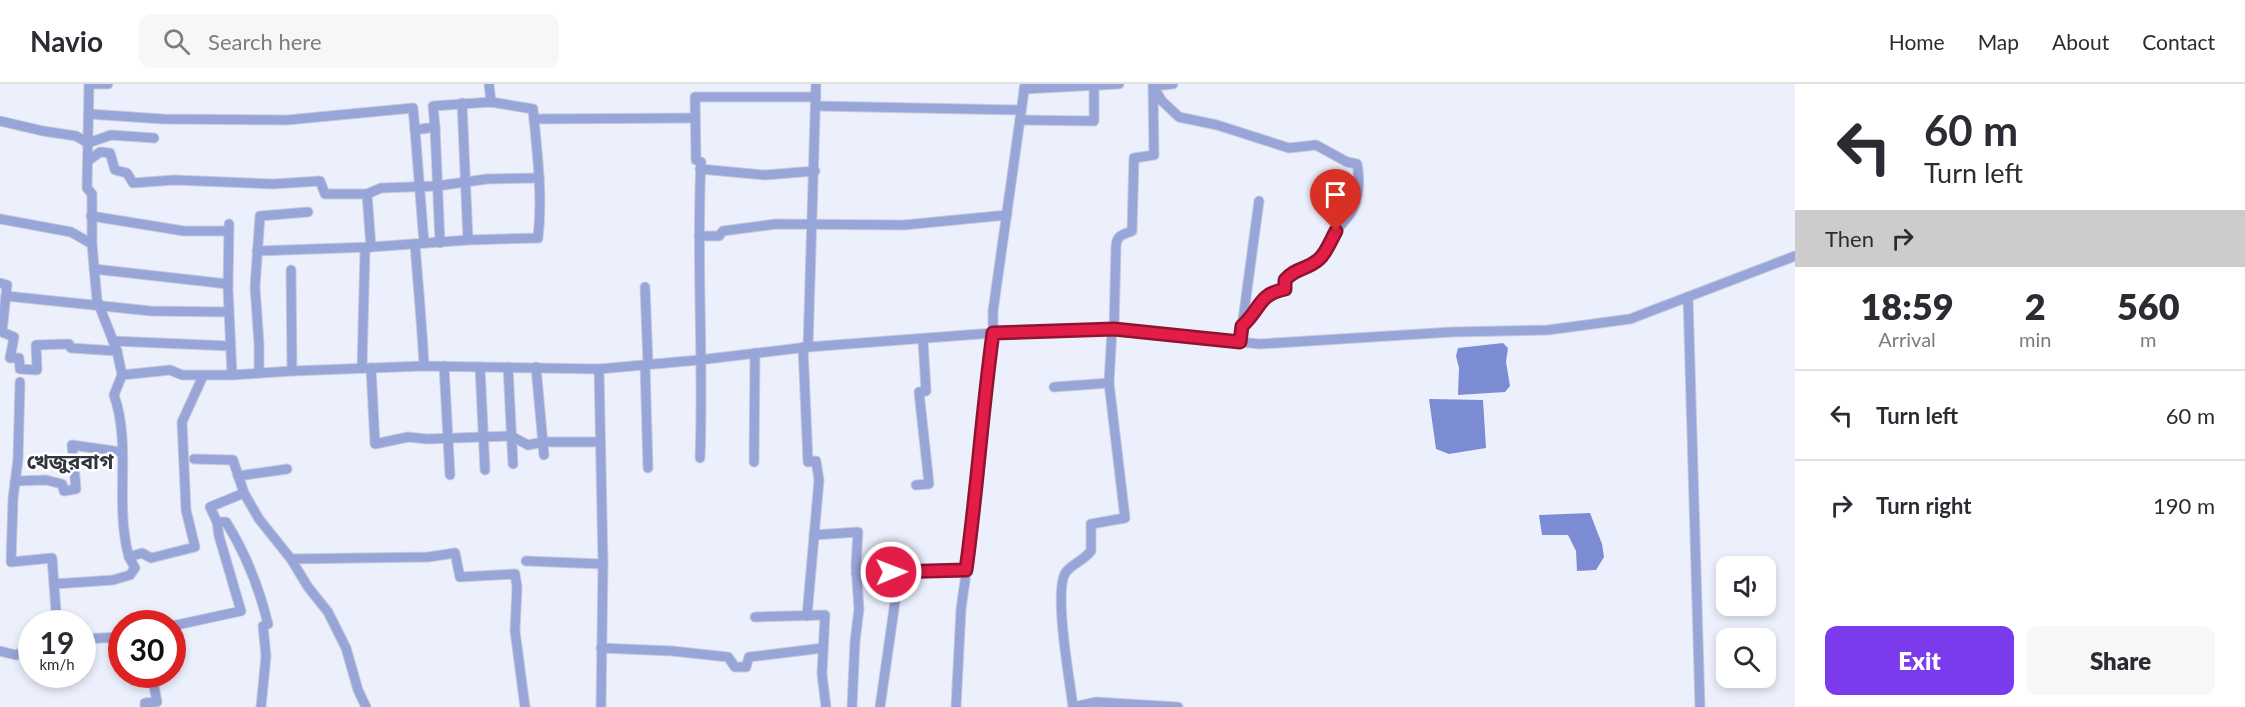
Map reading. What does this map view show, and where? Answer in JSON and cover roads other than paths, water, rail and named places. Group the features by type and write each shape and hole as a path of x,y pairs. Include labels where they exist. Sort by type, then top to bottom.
{"street":[{"path":"54,584 113,580 130,575 135,568 129,556 125,537 121,415 114,395 122,375 117,351 99,305 92,244 92,194 87,188 89,84 108,84"},
{"path":"489,84 491,102"},
{"path":"807,616 819,480 816,460 808,462 806,347 813,225 816,84"},
{"path":"956,707 961,609 977,497 985,390 993,333 993,311 1024,87 1119,84"},
{"path":"1151,85 1173,84"},
{"path":"700,458 701,162 696,160 695,97 816,101 1094,121 1094,85"},
{"path":"1151,85 1162,101 1179,117 1217,125 1289,147 1316,145 1347,162 1357,164 1360,174 1354,208 1336,231 1319,259 1293,271 1285,280 1285,289 1264,296 1254,316 1242,326"},
{"path":"1151,85 1154,155 1134,158 1131,231 1120,235 1116,246 1110,383 1125,518 1090,524 1091,551 1084,560 1064,575 1060,600 1073,707 1080,704 1104,702 1178,707"},
{"path":"257,251 368,249 440,243 468,240 538,238 541,214 532,109 491,102 433,106 440,243"},
{"path":"462,103 468,240"},
{"path":"89,114 163,119 287,120 413,108 420,187 418,294 422,308 424,366"},
{"path":"534,119 695,118"},
{"path":"0,121 76,136 88,143 111,135 154,138"},
{"path":"415,129 435,127"},
{"path":"88,161 100,152 110,153 115,170 128,174 133,183 174,180 273,184 320,181 325,194 367,194 381,188 437,186 487,179 539,178"},
{"path":"700,169 765,175 815,171"},
{"path":"367,194 367,368 375,444 408,437 511,436 528,445 543,442 600,442"},
{"path":"1240,342 1259,201"},
{"path":"259,373 255,287 260,216 308,212"},
{"path":"699,237 719,236 723,231 776,224 904,225 1007,215"},
{"path":"91,216 184,231 229,227 228,312 232,375"},
{"path":"0,219 71,232 92,244"},
{"path":"122,375 170,370 182,375 203,376 424,366 599,369 806,347 993,333 1113,329 1260,344 1452,332 1548,330 1630,319 1795,256"},
{"path":"94,269 228,284"},
{"path":"291,270 292,371"},
{"path":"0,283 7,285 2,332 14,337 10,358 19,358 20,369 37,370 36,345 69,345 71,348 117,351"},
{"path":"645,287 648,468"},
{"path":"6,296 151,311 228,312"},
{"path":"1688,297 1700,707"},
{"path":"916,485 929,484 919,392 926,391 923,340"},
{"path":"112,341 230,346"},
{"path":"753,462 755,353"},
{"path":"444,366 450,475"},
{"path":"480,367 485,470"},
{"path":"507,367 513,464"},
{"path":"536,367 544,456"},
{"path":"599,369 603,564 601,707"},
{"path":"129,556 142,553 151,558 195,547 186,510 182,422 203,376"},
{"path":"20,382 18,459 11,561 52,558 56,610"},
{"path":"1054,387 1110,383"},
{"path":"15,481 46,480 62,484 64,491 76,489 72,445 121,452"},
{"path":"194,459 233,460 244,493 259,519 291,559 308,587 328,612 346,648 358,690 366,707"},
{"path":"238,476 287,469"},
{"path":"186,623 241,612 217,522 210,507 244,493"},
{"path":"217,522 226,522 233,533 258,585 268,624 263,626 266,656 261,707"},
{"path":"813,535 858,532 856,573 859,609 852,707"},
{"path":"291,559 428,557 455,553 460,577 515,574 517,587 515,631 525,707"},
{"path":"526,561 603,564"},
{"path":"856,573 966,570"},
{"path":"880,707 896,595"},
{"path":"754,617 825,615 822,674 826,707"},
{"path":"601,648 672,651 728,657 735,667 746,667 749,657 823,648"},
{"path":"0,651 18,654"},
{"path":"145,707 145,703 157,702 154,688"}],"water":[{"path":"1503,343 1508,348 1506,362 1510,386 1505,392 1458,395 1459,368 1456,356 1458,348"},
{"path":"1429,399 1483,400 1486,448 1449,454 1436,449"},
{"path":"1590,513 1602,544 1604,557 1596,570 1577,571 1576,551 1568,535 1542,535 1539,515"}],"district":[{"name":"খেজুরবাগ","path":"70,462"}]}
